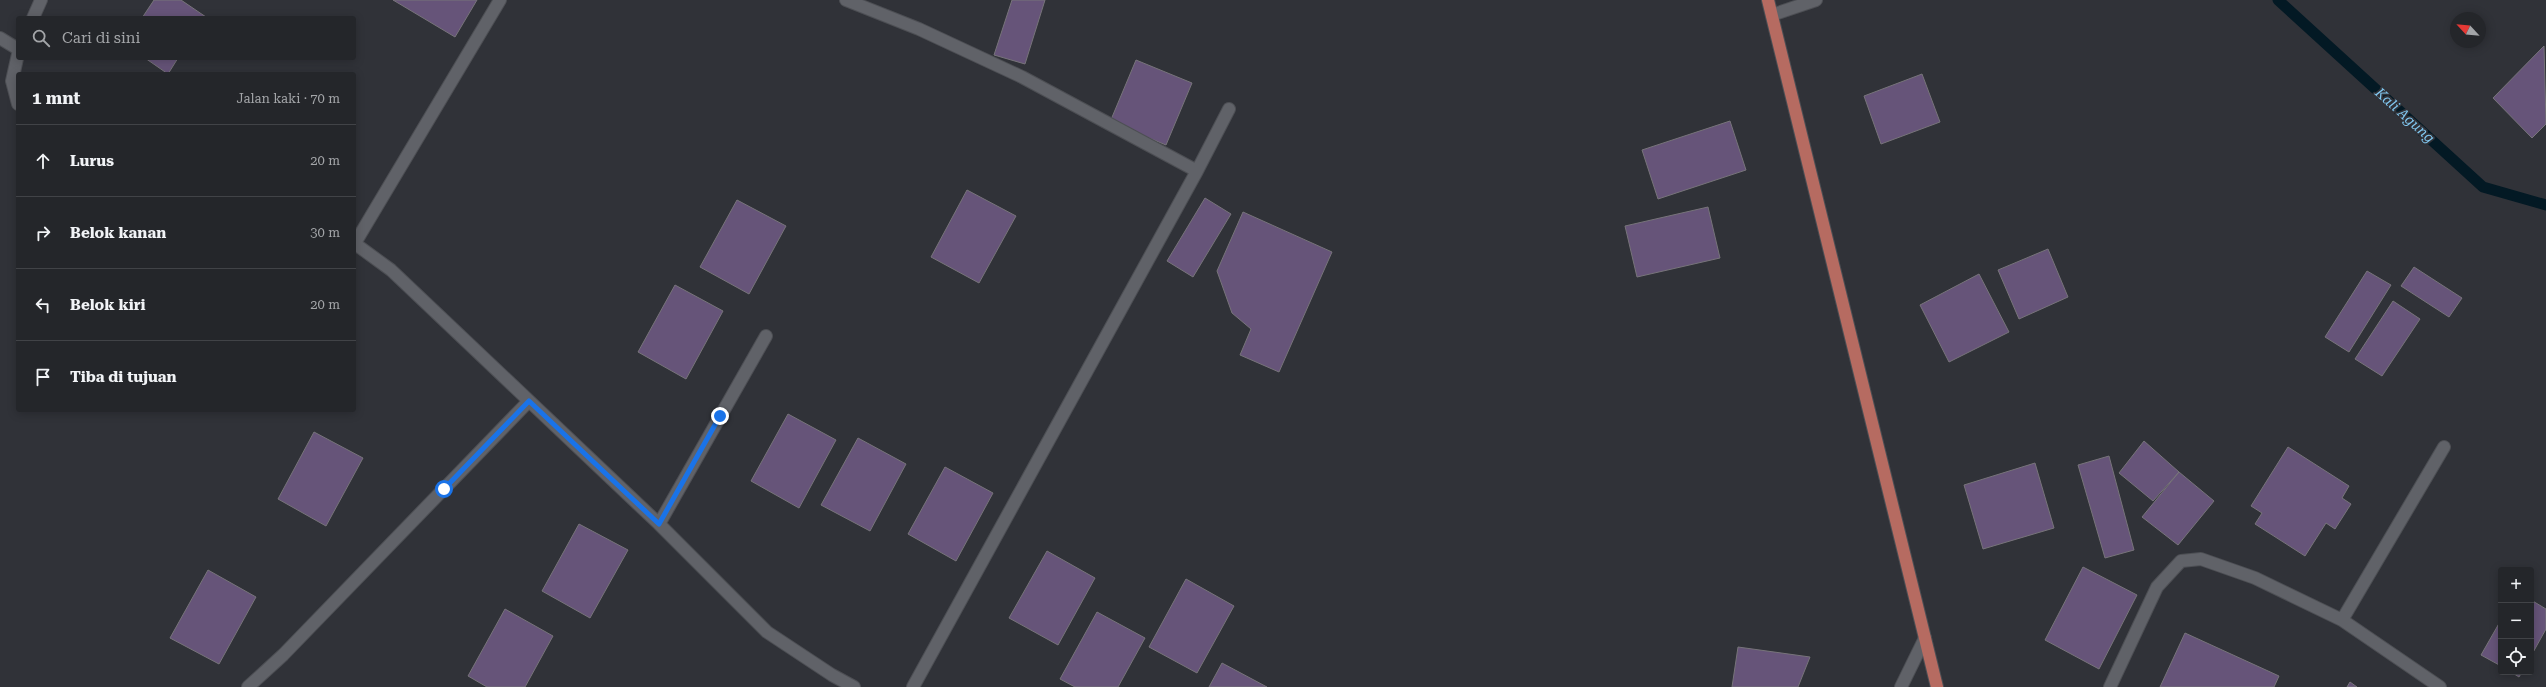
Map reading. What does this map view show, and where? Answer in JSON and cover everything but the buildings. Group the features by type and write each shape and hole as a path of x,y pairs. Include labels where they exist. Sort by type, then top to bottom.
{"main road":[{"path":"1768,0 1937,687"}],"street":[{"path":"34,16 41,0"},
{"path":"356,240 500,0"},
{"path":"846,0 919,29 1022,77 1076,108 1197,171"},
{"path":"1772,15 1816,0"},
{"path":"0,38 16,48"},
{"path":"16,97 12,82 17,60"},
{"path":"914,687 1197,171 1229,109"},
{"path":"356,244 391,270 659,524 767,632 832,675 854,687"},
{"path":"659,524 766,336"},
{"path":"248,687 283,655 529,401"},
{"path":"2342,620 2444,447"},
{"path":"2110,687 2157,587 2180,561 2200,559 2255,578 2342,620 2440,687"},
{"path":"1900,687 1925,638"}],"waterway":[{"name":"Kali Agung","path":"2278,0 2483,187 2546,205"}],"route":[{"path":"444,489 529,401 659,524 720,416"}]}
